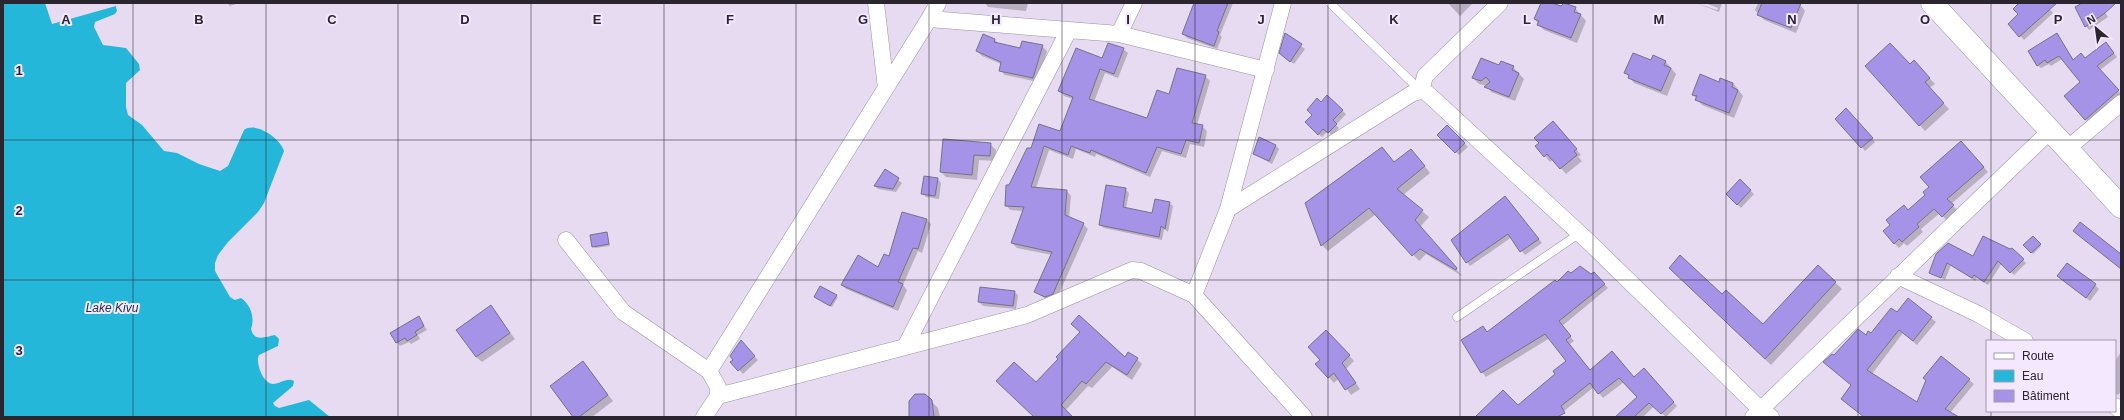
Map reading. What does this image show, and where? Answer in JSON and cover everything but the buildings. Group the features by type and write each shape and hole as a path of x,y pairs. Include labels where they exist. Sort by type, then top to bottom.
{"street":[{"path":"876,3 886,88"},
{"path":"709,371 929,20 938,3"},
{"path":"1119,34 1134,3"},
{"path":"1194,296 1228,209 1283,3"},
{"path":"1421,91 1425,76 1500,3"},
{"path":"1932,3 2121,207"},
{"path":"929,20 1119,34 1266,70"},
{"path":"905,347 1069,30"},
{"path":"1228,209 1413,93 1421,91 1434,98 1580,233 1762,415 1898,276 2050,131"},
{"path":"2067,149 2121,103"},
{"path":"566,240 623,312 709,371 718,387 718,396 704,417"},
{"path":"718,396 1034,313 1132,270 1141,271 1194,296 1304,417"},
{"path":"1898,276 1978,314 2023,340"}],"lane":[{"path":"1330,3 1421,91"},
{"path":"1457,317 1580,233"}],"water":[{"name":"Lake Kivu","path":"3,3 115,3 117,11 115,14 95,22 94,27 103,45 126,48 139,64 140,70 126,83 126,107 128,115 142,125 164,151 177,153 199,164 220,171 228,166 244,130 255,128 261,130 273,137 282,146 284,151 264,203 258,212 228,242 218,255 215,263 215,271 230,297 235,300 241,298 250,308 253,320 251,329 252,333 260,338 275,335 279,339 278,346 259,355 258,358 259,367 263,377 269,383 276,384 286,380 294,381 293,386 273,403 275,406 279,408 309,400 330,417 3,417"}],"pier":[{"path":"45,3 115,3 116,6 52,24"}]}
